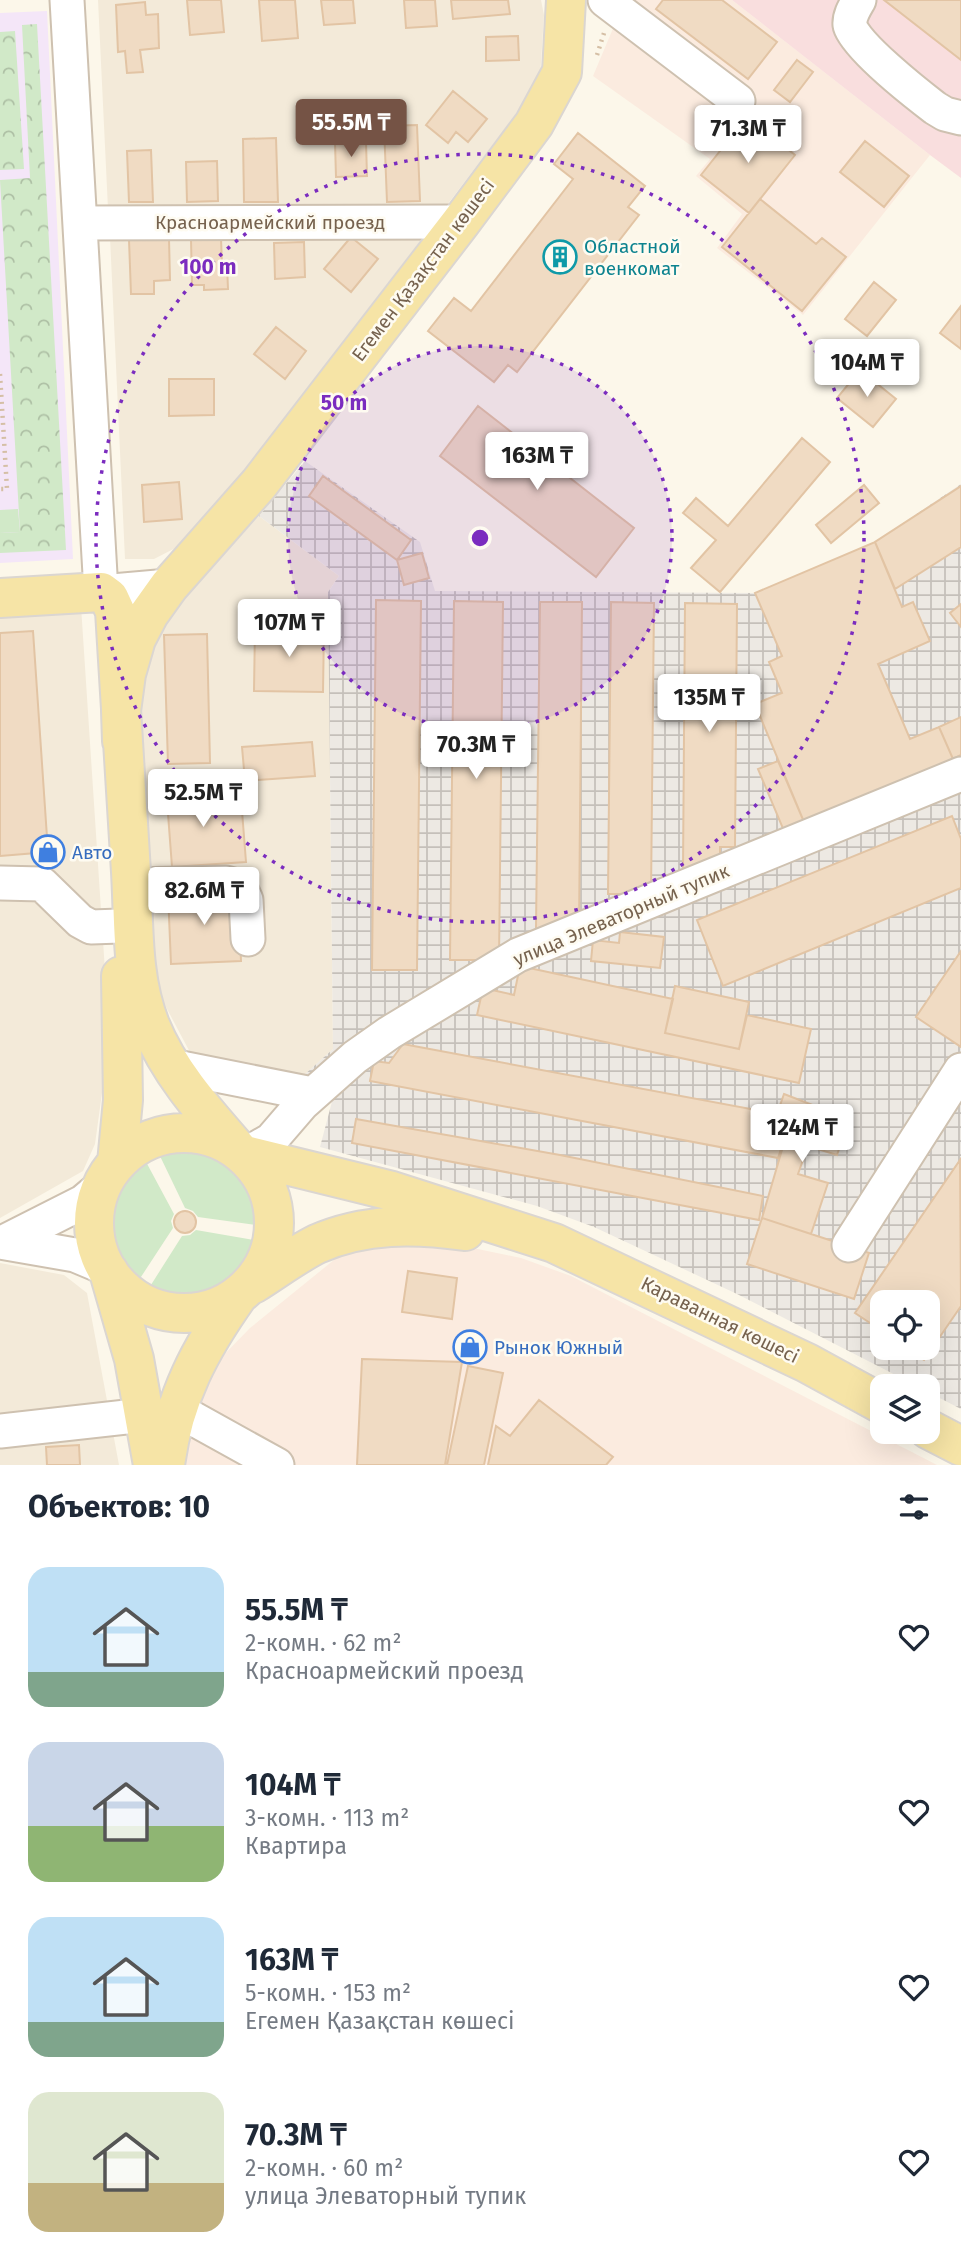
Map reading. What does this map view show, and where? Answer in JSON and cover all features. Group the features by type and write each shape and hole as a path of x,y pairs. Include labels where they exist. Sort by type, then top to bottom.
{"main road":[{"path":"562,72 566,0"},
{"name":"Егемен Қазақстан көшесі","path":"122,741 122,697 128,664 142,626 165,587 258,484 461,222 534,124 562,72"},
{"path":"0,598 101,592 120,926 123,1100 109,1174 96,1207 94,1230 134,1359 160,1412 165,1465"},
{"name":"Егемен Қазақстан көшесі","path":"101,592 110,598 115,611 138,979 149,1022 171,1066 200,1105 260,1156"},
{"path":"109,1174 144,1142 176,1133 209,1136 260,1156 274,1212 273,1240 263,1266 242,1291 160,1412 153,1465"},
{"name":"Караванная көшесі","path":"260,1156 392,1191 554,1243 593,1259 807,1363 870,1397"},
{"name":"Караванная көшесі","path":"242,1291 315,1245 361,1230 428,1226 554,1243"},
{"path":"107,1270 121,1287 135,1298 170,1312 206,1310 224,1304 242,1291"},
{"path":"940,1435 961,1446"}],"street":[{"name":"Егемен Қазақстан көшесі","path":"67,0 101,592"},
{"name":"Егемен Қазақстан көшесі","path":"562,72 580,31 589,0"},
{"path":"605,0 738,101"},
{"path":"859,0 849,23 857,40 935,108 961,118"},
{"name":"Красноармейский проезд","path":"80,223 461,222"},
{"path":"97,531 107,555 120,568 139,581 165,587"},
{"path":"101,592 165,587"},
{"name":"улица Элеваторный тупик","path":"260,1156 312,1094 355,1057 389,1032 518,955 961,774"},
{"path":"0,883 42,884 79,921 91,927 120,926"},
{"path":"132,886 226,883 240,887 246,900 248,939"},
{"path":"171,1066 312,1094"},
{"path":"849,1245 961,1070"},
{"path":"2,1242 83,1202 109,1174"},
{"path":"2,1242 75,1255 107,1270"},
{"path":"0,1432 160,1412 277,1465"}],"path":[{"path":"0,374 7,489 0,489"}],"shaded area":[{"path":"98,0 541,0 544,15 540,78 444,209 108,209"},
{"path":"625,0 732,0 930,155 803,315 717,248 742,214 696,176 710,159 593,76"},
{"path":"732,0 961,0 961,178 930,155"},
{"path":"47,11 73,559 0,563 0,13"},
{"path":"424,236 191,540 154,559 125,559 110,237"},
{"path":"305,461 420,542 435,591 755,593 875,542 961,484 961,1409 940,1398 940,1374 894,1374 737,1294 594,1227 537,1206 320,1147 334,1094 304,1075 333,1049 328,592 339,576 259,516"},
{"path":"259,516 339,576 328,592 333,1049 304,1075 192,1056 150,977 139,686 148,645 176,606"},
{"path":"81,606 106,986 102,1093 95,1144 83,1171 0,1218 0,612"},
{"name":"Рынок Южный","path":"389,1243 449,1243 521,1258 571,1276 870,1430 870,1444 896,1444 937,1465 183,1465 191,1409 213,1366 250,1328 345,1251"},
{"path":"0,1263 64,1275 87,1293 119,1465 0,1465"}],"green space":[{"path":"37,24 66,550 0,553 0,533 20,532 0,180 30,178 22,25"},
{"path":"15,31 24,169 0,170 0,32"},
{"path":"18,509 20,532 0,533 0,510"},
{"path":"184,1150 214,1158 236,1172 250,1195 256,1225 198,1217 185,1208 159,1154"},
{"path":"145,1160 174,1214 171,1221 173,1228 139,1280 125,1266 116,1251 110,1218 120,1187"},
{"path":"196,1230 254,1240 238,1270 213,1289 182,1296 149,1288 182,1236 190,1235"}],"building":[{"path":"187,0 221,0 224,32 190,35"},
{"path":"259,0 295,0 298,38 262,41"},
{"path":"321,0 353,0 355,23 324,25"},
{"path":"404,0 435,0 437,26 406,28"},
{"path":"451,0 508,0 510,14 453,19"},
{"path":"663,0 722,0 777,42 748,79 656,9"},
{"path":"884,0 961,0 961,60"},
{"path":"145,2 146,15 158,14 159,48 140,50 143,72 127,73 125,51 118,52 116,5"},
{"path":"518,36 519,60 486,61 486,37"},
{"path":"797,60 813,72 790,102 774,90"},
{"path":"453,91 487,119 468,142 456,132 448,143 426,125"},
{"path":"747,117 795,155 749,213 701,175"},
{"path":"417,125 420,201 387,202 384,126"},
{"name":"Областной военкомат","path":"578,133 645,186 628,207 639,215 517,372 508,365 494,382 428,331 454,298 471,311 573,179 554,164"},
{"path":"276,138 278,202 244,202 243,139"},
{"path":"865,141 909,176 884,207 840,172"},
{"path":"335,142 366,142 367,176 336,177"},
{"path":"151,150 153,202 129,202 127,151"},
{"path":"217,161 218,201 187,202 186,162"},
{"path":"760,199 816,244 822,238 846,257 802,311 722,247"},
{"path":"351,237 378,259 351,292 324,269"},
{"path":"221,238 222,265 227,265 228,289 204,290 204,285 192,285 191,239"},
{"path":"169,239 170,280 154,281 154,294 131,294 129,240"},
{"path":"304,242 305,277 275,279 274,243"},
{"path":"874,282 896,300 867,336 845,319"},
{"path":"961,306 961,349 940,333"},
{"path":"276,327 306,351 285,379 254,354"},
{"path":"860,370 896,399 873,427 837,398"},
{"path":"169,379 214,379 214,415 169,416"},
{"path":"478,406 634,528 596,577 440,456"},
{"path":"802,438 830,462 720,592 691,568 716,540 683,513 696,498 728,526"},
{"path":"323,476 411,540 397,560 309,496"},
{"path":"179,482 182,519 144,522 142,485"},
{"path":"864,485 879,503 831,543 816,525"},
{"path":"961,486 961,547 895,589 875,542"},
{"path":"875,542 902,607 913,602 930,641 878,664 910,739 939,727 953,759 804,822 755,704 782,693 769,662 782,656 755,593"},
{"path":"422,553 429,578 404,585 397,560"},
{"path":"376,600 421,601 417,970 372,970"},
{"path":"454,601 503,602 499,960 450,960"},
{"path":"540,602 582,602 579,929 536,928"},
{"path":"611,602 654,603 651,894 608,894"},
{"path":"685,603 737,604 735,847 720,847 720,870 683,870"},
{"path":"961,604 961,627 950,613"},
{"path":"255,626 324,627 323,692 254,691"},
{"path":"33,631 48,852 0,856 0,633"},
{"path":"207,634 210,763 168,764 164,635"},
{"path":"961,717 961,755 953,759 939,727"},
{"path":"312,742 315,776 245,781 242,747"},
{"path":"778,761 804,822 784,831 758,769"},
{"path":"213,784 215,813 242,811 246,862 172,867 166,787"},
{"path":"952,816 961,839 961,888 723,986 697,920"},
{"path":"238,890 241,961 171,964 168,893"},
{"path":"620,932 664,937 660,968 591,961 593,940 619,943"},
{"path":"961,951 961,1047 916,1017"},
{"path":"520,966 673,999 665,1033 739,1049 747,1015 811,1029 799,1083 477,1015 483,988 514,995"},
{"path":"675,986 749,1002 739,1049 665,1033"},
{"path":"403,1044 777,1114 791,1119 778,1158 370,1081 374,1061 389,1063"},
{"path":"784,1094 849,1119 837,1155 808,1146 798,1174 828,1183 811,1234 762,1218 791,1119 777,1114"},
{"path":"356,1119 560,1155 763,1196 759,1220 352,1143"},
{"path":"960,1160 961,1306 940,1337 940,1290 871,1290"},
{"path":"185,1211 193,1214 196,1222 193,1230 185,1233 177,1230 174,1222 177,1214"},
{"path":"762,1218 869,1253 854,1299 747,1264"},
{"path":"408,1271 457,1278 452,1319 402,1312"},
{"path":"870,1291 870,1323 855,1313"},
{"path":"362,1359 462,1362 445,1465 357,1465"},
{"path":"468,1366 503,1373 484,1465 447,1465"},
{"path":"539,1400 613,1457 606,1465 488,1465 496,1426 510,1436"},
{"path":"79,1445 80,1465 47,1465 46,1447"}],"place":[{"name":"Областной военкомат","path":"560,257"},
{"name":"Авто","path":"48,852"},
{"name":"Рынок Южный","path":"470,1347"}]}
